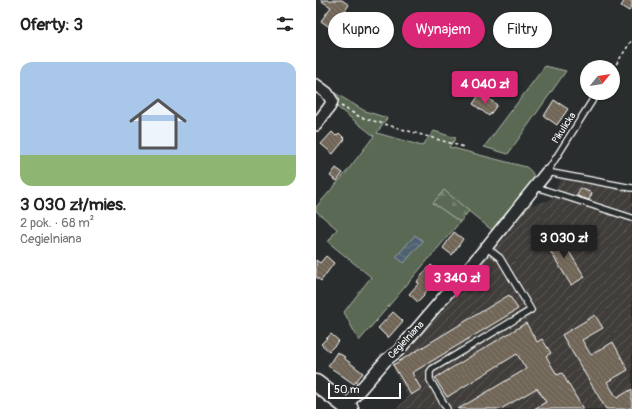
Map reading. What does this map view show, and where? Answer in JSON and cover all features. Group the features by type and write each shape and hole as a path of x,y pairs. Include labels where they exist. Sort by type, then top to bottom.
{"street":[{"path":"316,85 327,93 332,101 316,125"},
{"name":"Cegielniana","path":"348,408 386,360 398,351 486,248 536,187 546,172"},
{"path":"316,383 348,408"}],"lane":[{"name":"Pikulicka","path":"546,172 592,100"},
{"path":"546,172 632,188"},
{"path":"536,187 632,218"},
{"path":"447,409 430,380 430,372 432,369 531,310 500,258 486,248"}],"path":[{"path":"619,60 632,40"},
{"path":"332,101 360,117 464,147"}],"shaded area":[{"path":"561,178 632,192 632,409 396,409 408,397 392,366 398,357 527,206 550,200"}],"green space":[{"path":"545,66 566,71 508,154 484,147"},
{"path":"328,89 365,111 387,118 377,133 422,146 434,131 456,138 449,147 526,167 532,172 534,178 534,180 493,231 444,191 434,203 460,222 359,341 344,312 371,277 328,242 337,229 316,211 316,207 344,175 374,136 337,107 337,100"},
{"path":"444,190 469,211 460,222 433,203"}],"water":[{"path":"415,235 423,241 404,263 396,257"}],"building":[{"path":"320,0 342,0 349,5 344,12 328,12 328,26 321,21 331,7"},
{"path":"625,0 632,0 632,6 629,11 621,6"},
{"path":"479,95 482,98 484,95 497,105 489,116 473,104"},
{"path":"554,100 568,109 557,125 544,116"},
{"path":"332,132 336,136 339,133 345,139 333,154 321,144"},
{"path":"336,168 343,173 337,181 330,176"},
{"path":"580,188 592,193 589,200 577,196"},
{"path":"454,232 463,239 452,255 443,248"},
{"path":"557,233 585,277 571,285 544,241"},
{"path":"326,256 334,263 321,281 316,277 316,260 320,263"},
{"path":"431,265 441,274 418,302 409,294 419,283 417,282 421,276"},
{"path":"509,295 518,309 412,373 421,389 411,395 393,365"},
{"path":"393,312 403,321 388,338 378,328"},
{"path":"595,315 603,328 582,340 591,355 613,342 628,370 607,382 617,398 632,389 632,407 628,409 606,409 562,335"},
{"path":"526,323 537,342 542,339 551,353 546,356 557,375 562,373 583,409 534,409 546,402 537,388 501,409 458,409 526,369 517,354 447,397 435,378"},
{"path":"331,334 339,341 329,351 321,344"},
{"path":"337,352 363,373 354,384 328,366"}],"waterway":[{"path":"316,116 320,110"}]}
